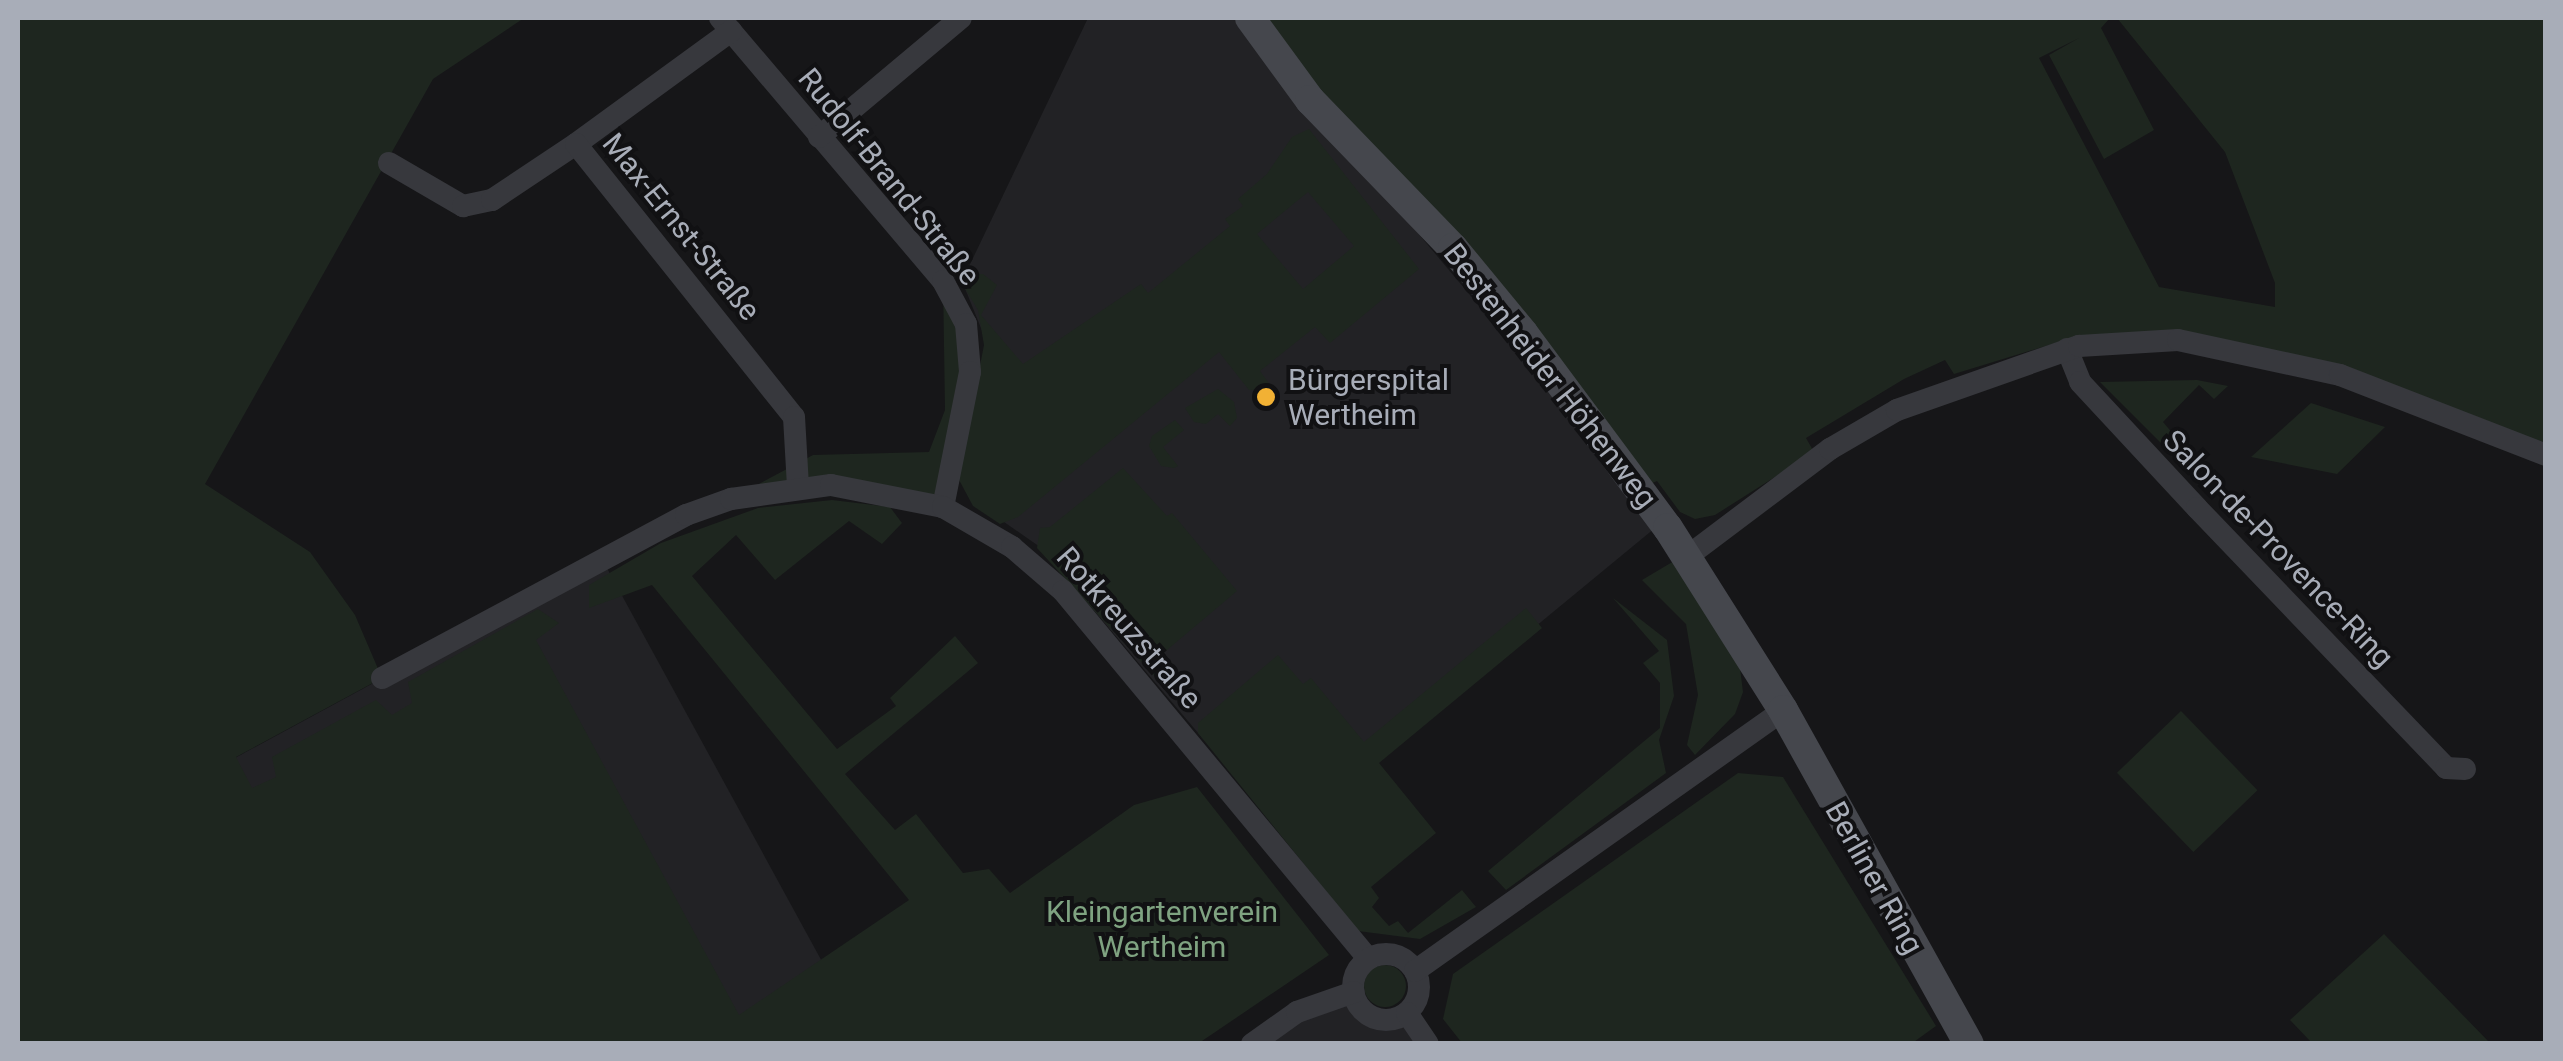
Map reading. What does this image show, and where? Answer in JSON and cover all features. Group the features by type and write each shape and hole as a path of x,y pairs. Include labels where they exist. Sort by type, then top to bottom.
{"street":[{"path":"819,138 961,18"},
{"name":"Bestenheider Höhenweg","path":"1250,18 1310,100 1524,333 1688,556 1783,710"},
{"path":"576,144 725,24"},
{"name":"Rudolf-Brand-Straße","path":"725,24 943,280 966,324 970,372 943,507"},
{"name":"Max-Ernst-Straße","path":"389,163 462,206 492,200 576,144 794,417 798,486"},
{"path":"1688,556 1830,449 1897,410 2067,349 2178,340 2340,374 2546,455"},
{"name":"Salon-de-Provence-Ring","path":"2067,349 2080,382 2197,508 2446,768 2465,769"},
{"name":"Rotkreuzstraße","path":"382,678 686,515 798,486 875,489 943,507 1012,546 1063,591 1368,959"},
{"path":"1415,970 1783,710"},
{"name":"Berliner Ring","path":"1783,710 1970,1044"},
{"path":"1392,954 1415,970 1419,994 1406,1013 1388,1020 1371,1016 1354,992 1357,971 1368,959 1392,954"},
{"path":"1252,1044 1298,1012 1354,992"},
{"path":"1406,1013 1428,1044"}],"shaded area":[{"name":"Bürgerspital Wertheim","path":"1088,18 1237,18 1607,458 1655,528 1284,834 1040,547 971,499 966,452 987,343 962,281"},
{"path":"602,559 848,1009 791,1043 254,794 235,758"},
{"path":"1356,1000 1371,1016 1399,1017 1428,1044 1252,1044 1297,1012"}],"green space":[{"name":"Kleingartenverein Wertheim","path":"18,18 524,18 433,79 205,484 310,552 355,615 382,678 236,757 252,788 276,777 272,757 376,700 392,715 412,703 408,682 538,609 559,623 536,640 739,1015 909,900 652,585 589,608 589,585 661,543 758,508 832,500 890,507 902,523 882,544 849,521 775,580 736,535 692,576 837,749 896,706 890,698 955,636 978,663 845,774 895,830 916,814 963,873 989,869 1010,893 1134,805 1197,787 1329,955 1199,1043 18,1043"},
{"path":"1250,18 2110,18 2101,28 2154,130 2104,159 2049,55 2079,38 2039,58 2159,287 2275,307 2275,283 2225,152 2117,18 2545,18 2545,455 2340,375 2178,340 2062,341 1954,374 1945,360 1904,379 1806,438 1814,452 1715,515 1695,519 1680,512 1657,481 1639,489"},
{"path":"1309,129 1419,269 1330,343 1315,327 1260,371 1273,389 1249,390 1219,352 1018,517 1000,524 973,506 958,478 984,345 978,310 956,274 983,274 997,285 981,315 1023,364 1141,284 1148,293 1230,226 1225,219 1243,206 1238,199 1267,174 1292,137","holes":["1308,192 1354,246 1303,289 1257,234"]},
{"path":"943,281 966,324 943,507 875,489 731,499 813,455 929,452 945,410"},
{"path":"2197,380 2228,386 2214,399 2199,385 2163,422 2174,435 2164,446 2100,382"},
{"path":"1218,389 1234,402 1237,418 1230,426 1218,414 1206,424 1194,422 1185,408"},
{"path":"2311,403 2385,427 2337,474 2251,457"},
{"path":"1175,420 1184,430 1163,447 1178,466 1161,466 1149,446 1152,436"},
{"path":"1123,468 1167,516 1172,513 1237,591 1161,655 1181,681 1168,691 1037,548 1040,528 1050,527"},
{"path":"1674,561 1740,668 1743,692 1735,714 1695,755 1687,745 1698,695 1686,624 1642,580"},
{"path":"1613,598 1667,640 1674,696 1659,740 1666,773 1506,890 1488,871 1660,728 1660,683 1643,663 1659,651"},
{"path":"1526,608 1542,628 1379,763 1436,833 1371,887 1379,898 1372,907 1389,926 1398,921 1408,933 1462,890 1476,907 1420,939 1358,931 1198,733 1198,723 1278,655 1303,684 1311,678 1364,742"},
{"path":"2181,711 2257,790 2193,852 2117,773"},
{"path":"1738,773 1783,777 1936,1026 1911,1044 1462,1043 1443,1019 1453,974"},
{"path":"2384,934 2490,1043 2312,1043 2290,1020"},
{"path":"1385,965 1400,971 1406,986 1400,1001 1385,1007 1370,1001 1364,986 1370,971"}],"place":[{"name":"Bürgerspital Wertheim","path":"1266,397"}]}
